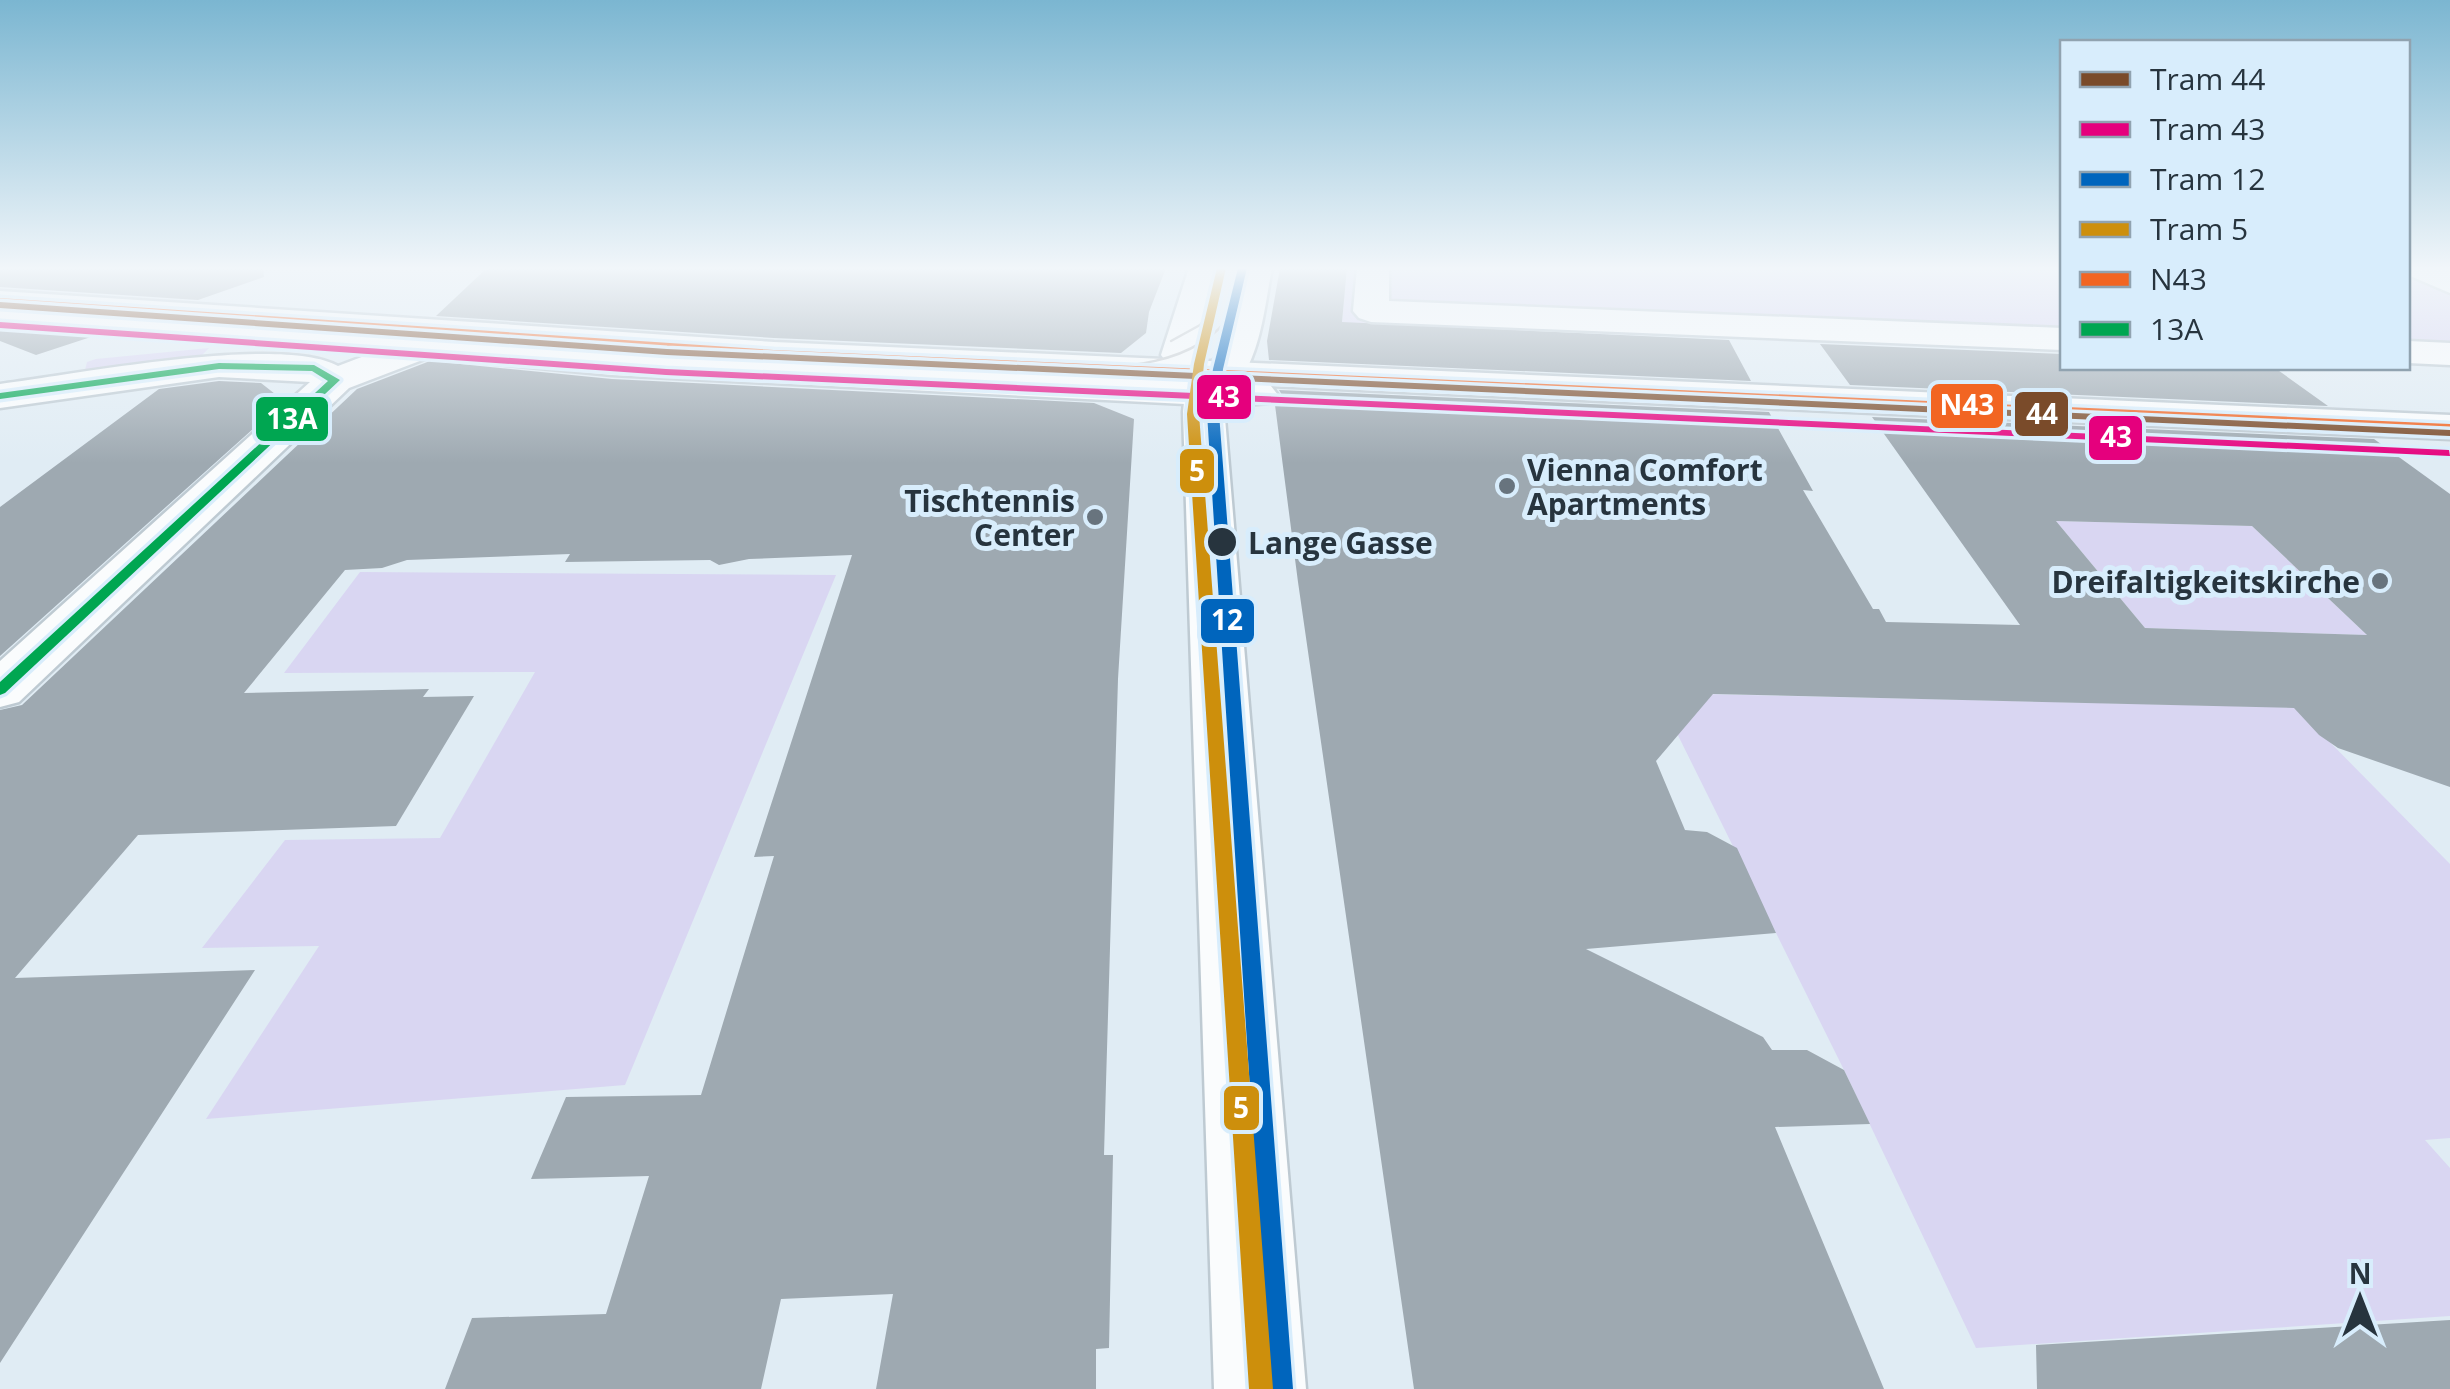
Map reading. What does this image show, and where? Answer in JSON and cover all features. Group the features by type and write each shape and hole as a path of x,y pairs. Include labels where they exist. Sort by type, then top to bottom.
{"street":[{"path":"296,333 612,364 1206,370"},
{"path":"473,333 595,343 1206,370 2450,410"},
{"path":"685,333 1206,370 2442,444"},
{"path":"1206,333 1206,495 1260,1389"},
{"path":"1206,370 1224,333"},
{"path":"1909,333 2060,339"},
{"path":"0,690 335,380 425,346"},
{"path":"2410,352 2450,354"},
{"path":"0,396 219,366 314,368 335,380"}],"shaded area":[{"path":"1595,333 2060,333 2060,351"},
{"path":"2410,333 2450,333 2450,366 2410,365"},
{"path":"209,348 198,359 85,370 87,362 96,359"},
{"path":"2056,521 2252,526 2367,635 2145,628"},
{"path":"360,572 836,575 625,1085 206,1119 319,946 202,948 285,840 440,838 535,672 284,673"},
{"path":"1657,693 2324,708 2311,723 2450,864 2450,1138 2425,1140 2450,1168 2450,1316 1976,1348 1844,1070"}],"building":[{"path":"0,333 97,335 36,355 0,341"},
{"path":"694,333 1146,333 1121,353"},
{"path":"1268,333 1575,333 1729,340 1751,381 1269,360"},
{"path":"1820,344 2060,354 2060,370 2278,370 2328,406 1850,385"},
{"path":"430,361 612,379 1094,403 1134,419 1118,679 1104,1155 1113,1155 1109,1348 1096,1349 1096,1389 876,1389 893,1294 781,1299 761,1389 445,1389 472,1318 606,1314 649,1176 531,1179 566,1097 701,1095 774,856 754,857 852,555 749,559 719,565 710,560 565,562 570,554 407,560 382,568 345,570 244,693 429,689 423,697 474,696 396,826 138,835 15,978 255,970 0,1363 0,710 22,705 357,389"},
{"path":"219,381 261,383 284,401 0,656 0,507 159,389"},
{"path":"1279,390 1769,412 1813,491 1803,490 1873,609 1879,609 1886,622 2020,625 1872,417 2374,439 2450,494 2450,787 2338,748 2319,735 2294,708 1713,694 1656,761 1685,830 1707,832 1737,848 1776,933 1586,949 1763,1037 1772,1050 1807,1050 1844,1070 1870,1124 1775,1127 1884,1389 1414,1389 1298,582 1275,405 1282,395","holes":["2056,521 2252,526 2367,635 2145,628"]},
{"path":"2450,1320 2450,1389 2037,1389 2036,1345"}],"tram line":[{"name":"43","path":"111,333 666,372 2449,453"},
{"name":"44","path":"395,333 667,352 2450,433"},
{"path":"1171,341 1186,333"},
{"name":"5","path":"1206,333 1193,414 1261,1389"},
{"path":"1050,369 1150,362 1174,356 1215,333"},
{"name":"12","path":"1227,333 1213,413 1281,1389"}],"transit line":[{"name":"N43","path":"474,333 774,353 2450,427"},
{"name":"13A","path":"0,396 219,366 314,368 335,380 0,690"}],"place":[{"name":"Vienna Comfort Apartments","path":"1507,486"},
{"name":"Tischtennis Center","path":"1095,517"},
{"name":"Lange Gasse","path":"1222,542"},
{"name":"Dreifaltigkeitskirche","path":"2380,581"}]}
